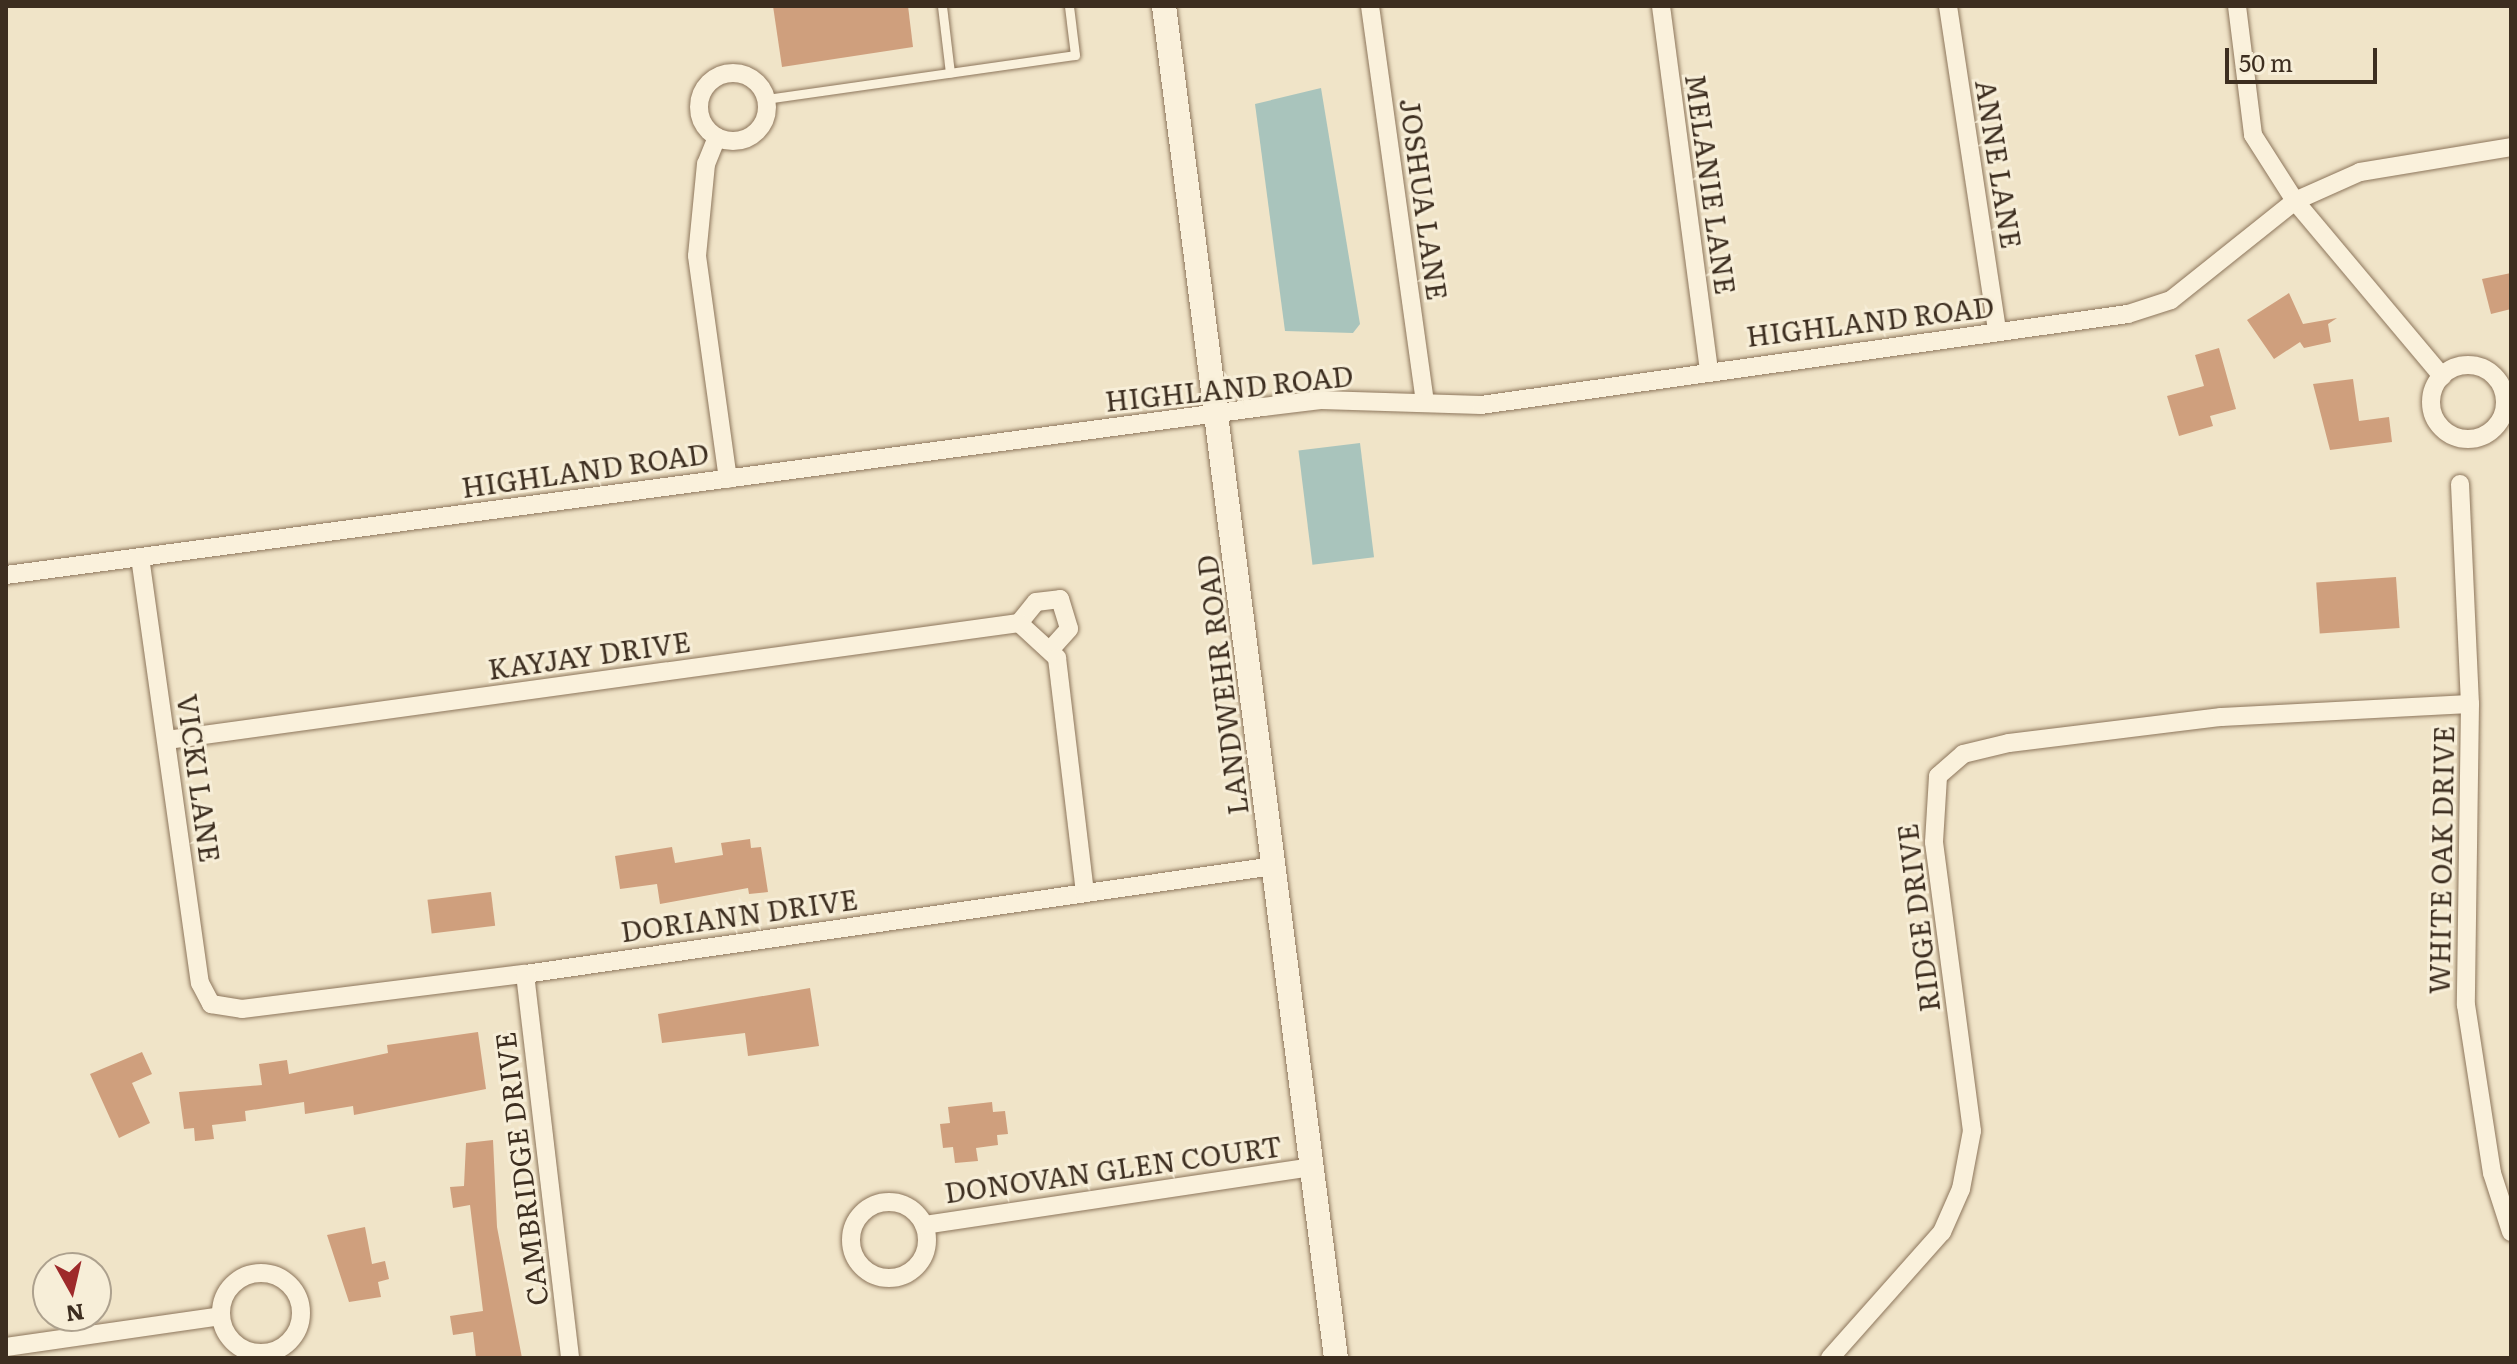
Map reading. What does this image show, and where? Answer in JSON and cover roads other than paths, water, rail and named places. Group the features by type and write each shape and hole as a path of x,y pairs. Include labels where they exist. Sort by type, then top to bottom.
{"main road":[{"name":"LANDWEHR ROAD","path":"1164,6 1219,413 1336,1358"}],"street":[{"name":"JOSHUA LANE","path":"1370,6 1425,400"},
{"name":"MELANIE LANE","path":"1661,6 1709,369"},
{"name":"ANNE LANE","path":"1948,6 1997,331"},
{"path":"2237,6 2253,135 2295,201 2442,376"},
{"path":"744,75 766,99 754,134 717,137 699,110 712,80 744,75"},
{"path":"717,137 706,164 697,256 728,479"},
{"name":"HIGHLAND ROAD","path":"6,575 1321,400 1425,400 1481,405 1709,369 2128,314 2171,300 2295,201 2360,172 2511,147"},
{"path":"2463,366 2492,374 2505,401 2493,430 2468,439 2438,424 2431,399 2442,376 2463,366"},
{"name":"WHITE OAK DRIVE","path":"2460,484 2470,704 2466,1005 2492,1173 2511,1232"},
{"name":"VICKI LANE","path":"140,557 200,983 211,1004"},
{"name":"KAYJAY DRIVE","path":"167,740 1019,623 1036,602 1060,599 1071,617 1069,629 1050,650"},
{"path":"1019,623 1050,650 1085,892"},
{"name":"RIDGE DRIVE","path":"1830,1358 1942,1232 1961,1189 1972,1131 1934,842 1938,776 1963,754 2009,743 2221,717 2470,704"},
{"name":"DORIANN DRIVE","path":"211,1004 242,1009 525,974 1274,866"},
{"name":"CAMBRIDGE DRIVE","path":"525,974 570,1358"},
{"name":"DONOVAN GLEN COURT","path":"924,1225 921,1261 902,1276 866,1271 852,1252 857,1218 875,1204 899,1203 924,1225 1311,1167"},
{"path":"258,1274 288,1284 301,1313 292,1338 266,1353 236,1344 221,1316 230,1288 258,1274"},
{"path":"6,1347 221,1316"}],"lane":[{"path":"942,6 950,73"},
{"path":"766,99 1075,55 1069,6"}],"water":[{"path":"1321,88 1360,324 1353,333 1285,331 1255,104"},
{"path":"1360,443 1374,557 1312,565 1298,451"}]}
